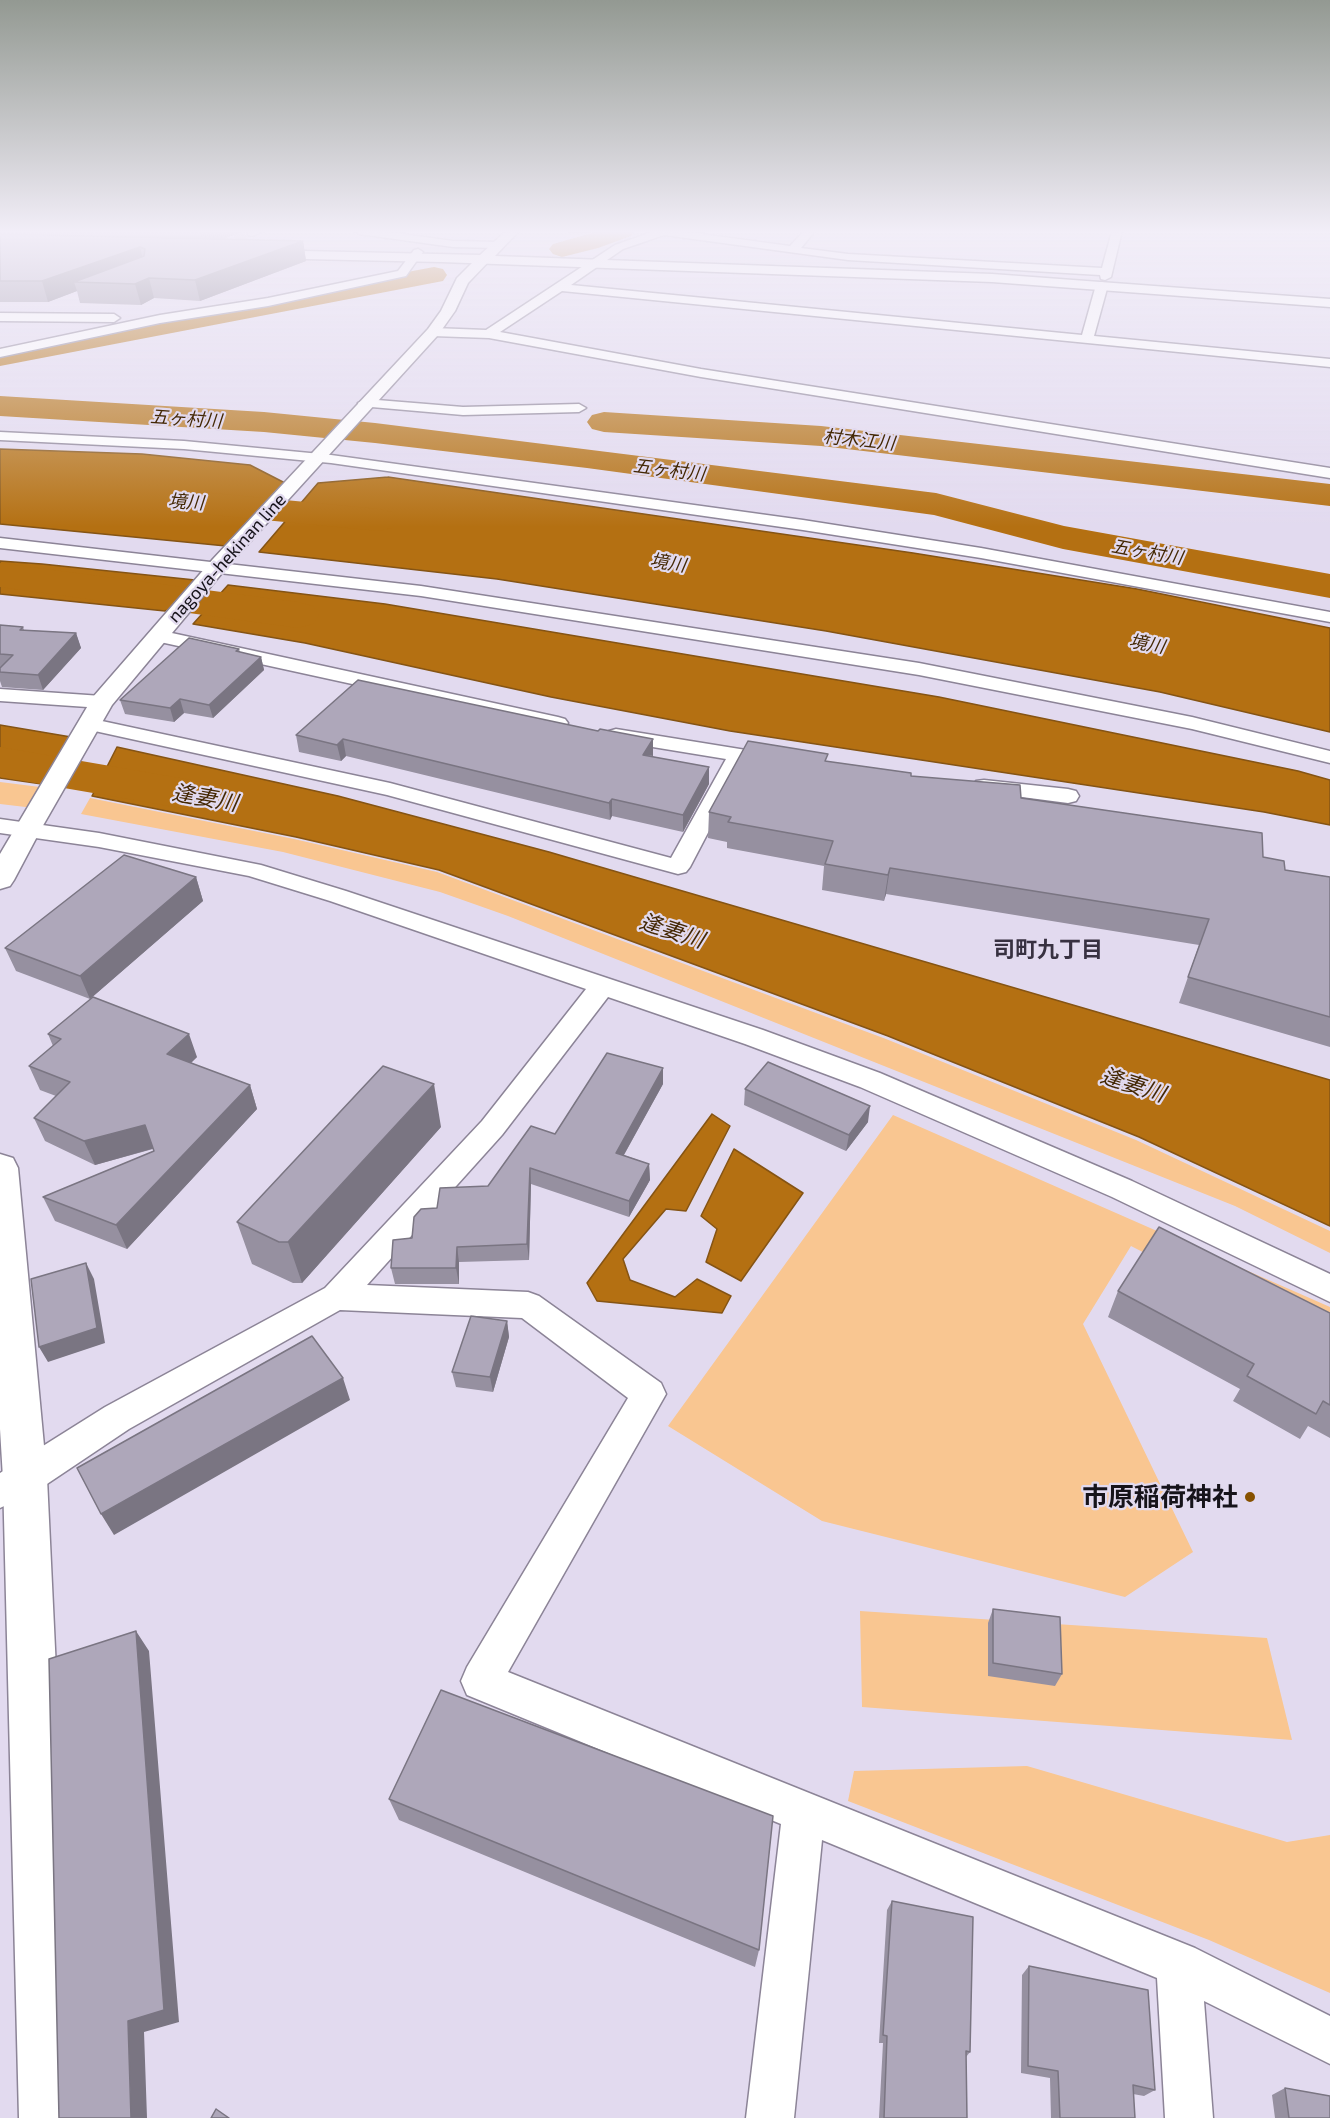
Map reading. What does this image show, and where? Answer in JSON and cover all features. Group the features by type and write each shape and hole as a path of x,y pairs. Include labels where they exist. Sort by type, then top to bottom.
{"main road":[{"name":"nagoya-hekinan line","path":"0,880 13,827 102,702 216,568 433,332"},
{"path":"0,1168 12,1485 48,2118"}],"street":[{"path":"0,353 109,330"},
{"path":"489,334 495,330"},
{"path":"987,330 1330,363"},
{"path":"1088,340 1091,330"},
{"path":"433,332 489,334 701,373 1330,473"},
{"path":"365,404 463,411 579,408"},
{"path":"0,436 184,445 316,458 904,541 1053,565 1330,616"},
{"path":"0,543 421,591 919,669 1192,723 1330,757"},
{"path":"160,632 572,726"},
{"path":"0,695 102,702"},
{"path":"88,724 390,789 678,867 738,756"},
{"path":"595,731 797,764"},
{"path":"962,783 1068,796"},
{"path":"13,827 99,840 253,870 338,896 754,1037 870,1080 1122,1189 1330,1289"},
{"path":"12,1485 117,1418 336,1297 492,1128 602,987"},
{"path":"336,1297 528,1305 649,1394 481,1681 1179,1964 1330,2041"},
{"path":"770,2118 804,1811"},
{"path":"1179,1964 1189,2118"}],"shaded area":[{"path":"0,782 48,788 34,808 0,804"},
{"path":"90,798 294,839 437,872 886,1039 1136,1140 1330,1231 1330,1253 1235,1206 508,916 440,892 283,852 81,814"},
{"path":"893,1115 1330,1307 1330,1348 1131,1246 1083,1324 1193,1552 1125,1597 822,1521 668,1426"},
{"path":"860,1611 1267,1638 1292,1740 862,1707"},
{"path":"1027,1766 1287,1842 1330,1835 1330,1993 1209,1940 848,1801 854,1771"}],"water":[{"path":"0,449 142,454 250,465 285,483 226,546 0,524"},
{"path":"388,477 913,553 1137,589 1330,628 1330,732 1160,692 826,631 497,579 259,552 318,483"},
{"path":"0,561 195,580 165,611 0,594"},
{"path":"228,585 385,604 939,697 1298,771 1330,780 1330,825 1264,812 730,731 551,697 305,643 193,624"},
{"path":"0,725 71,737 42,784 0,778"},
{"path":"117,747 338,796 549,852 1330,1080 1330,1226 1139,1137 888,1036 439,870 296,837 92,796"},
{"path":"712,1114 730,1126 686,1211 666,1209 623,1259 630,1280 675,1297 697,1279 731,1296 722,1313 597,1301 587,1283"},
{"path":"734,1149 803,1193 741,1281 706,1262 717,1229 701,1216"}],"building":[{"path":"0,625 23,627 20,630 76,633 38,675 0,672 0,668 13,655 0,654"},
{"path":"189,638 239,649 236,651 261,657 209,705 180,699 170,708 120,700"},
{"path":"358,680 598,731 600,729 653,739 643,755 709,767 683,815 612,799 609,803 343,739 337,745 296,735"},
{"path":"748,741 828,754 825,761 911,773 911,776 1020,785 1021,798 1262,833 1263,857 1284,861 1285,870 1330,877 1330,1017 1188,977 1209,919 890,868 888,875 825,864 833,841 728,822 731,817 709,812"},
{"path":"124,855 196,877 80,976 5,948"},
{"path":"93,997 189,1034 167,1054 250,1085 116,1225 43,1197 154,1151 145,1125 84,1141 34,1118 70,1082 29,1066 61,1039 48,1034"},
{"path":"607,1053 663,1068 616,1153 649,1164 629,1201 530,1168 527,1244 457,1247 456,1268 391,1268 393,1240 412,1238 414,1217 421,1209 437,1208 440,1188 488,1186 531,1126 555,1134"},
{"path":"768,1062 870,1106 849,1135 745,1089"},
{"path":"383,1066 434,1084 288,1242 279,1242 237,1222"},
{"path":"1159,1227 1330,1313 1330,1405 1323,1401 1316,1414 1247,1376 1254,1364 1118,1291"},
{"path":"86,1263 97,1328 39,1347 31,1279"},
{"path":"471,1316 507,1321 490,1377 452,1372"},
{"path":"312,1336 343,1378 101,1514 77,1468"},
{"path":"993,1609 1060,1617 1062,1674 993,1663"},
{"path":"136,1631 164,2010 128,2021 131,2118 59,2118 49,1659"},
{"path":"441,1690 773,1816 759,1950 389,1799"},
{"path":"892,1901 973,1917 970,2052 966,2051 967,2118 884,2118 887,2036 883,2035"},
{"path":"1029,1966 1148,1990 1155,2090 1133,2085 1135,2118 1060,2118 1058,2071 1028,2066"},
{"path":"1285,2088 1330,2096 1330,2118 1289,2118"},
{"path":"216,2109 229,2118 211,2118"}],"waterway":[{"path":"0,357 144,330"},
{"name":"五ヶ村川","path":"0,406 264,422 375,433 587,458 936,504 1063,537 1330,586"},
{"name":"村木江川","path":"604,422 821,436 1330,495"},
{"name":"境川","path":"191,502 379,520"},
{"path":"0,575 298,615"},
{"name":"逢妻川","path":"0,762 186,794"}],"place":[{"name":"市原稲荷神社","path":"1250,1497"}],"district":[{"name":"司町九丁目","path":"1048,950"}]}
